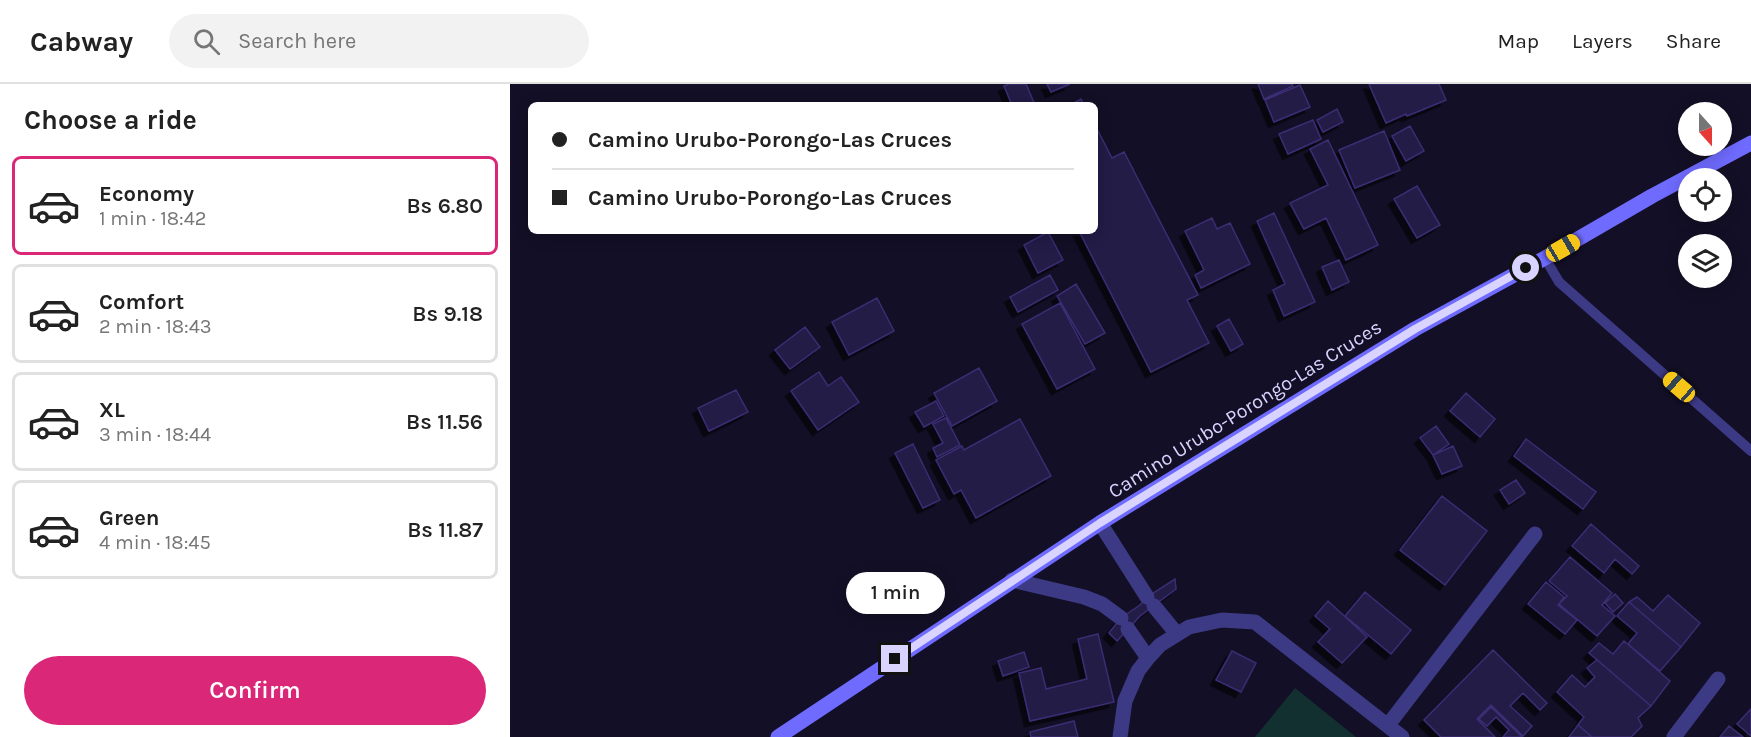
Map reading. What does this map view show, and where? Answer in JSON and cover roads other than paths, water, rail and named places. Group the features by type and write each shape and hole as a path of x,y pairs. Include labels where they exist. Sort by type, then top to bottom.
{"main road":[{"name":"Camino Urubo-Porongo-Las Cruces","path":"778,737 1100,523 1415,329 1751,143"}],"street":[{"path":"1100,523 1150,601 1177,634"},
{"path":"1388,725 1535,534"},
{"path":"1012,580 1084,597 1102,604 1125,623 1148,658"},
{"path":"1120,737 1125,701 1138,670 1148,658 1160,645 1189,627 1222,620 1255,622 1402,737"},
{"path":"1674,737 1718,679"}],"lane":[{"path":"1545,258 1559,282 1751,451"}]}
